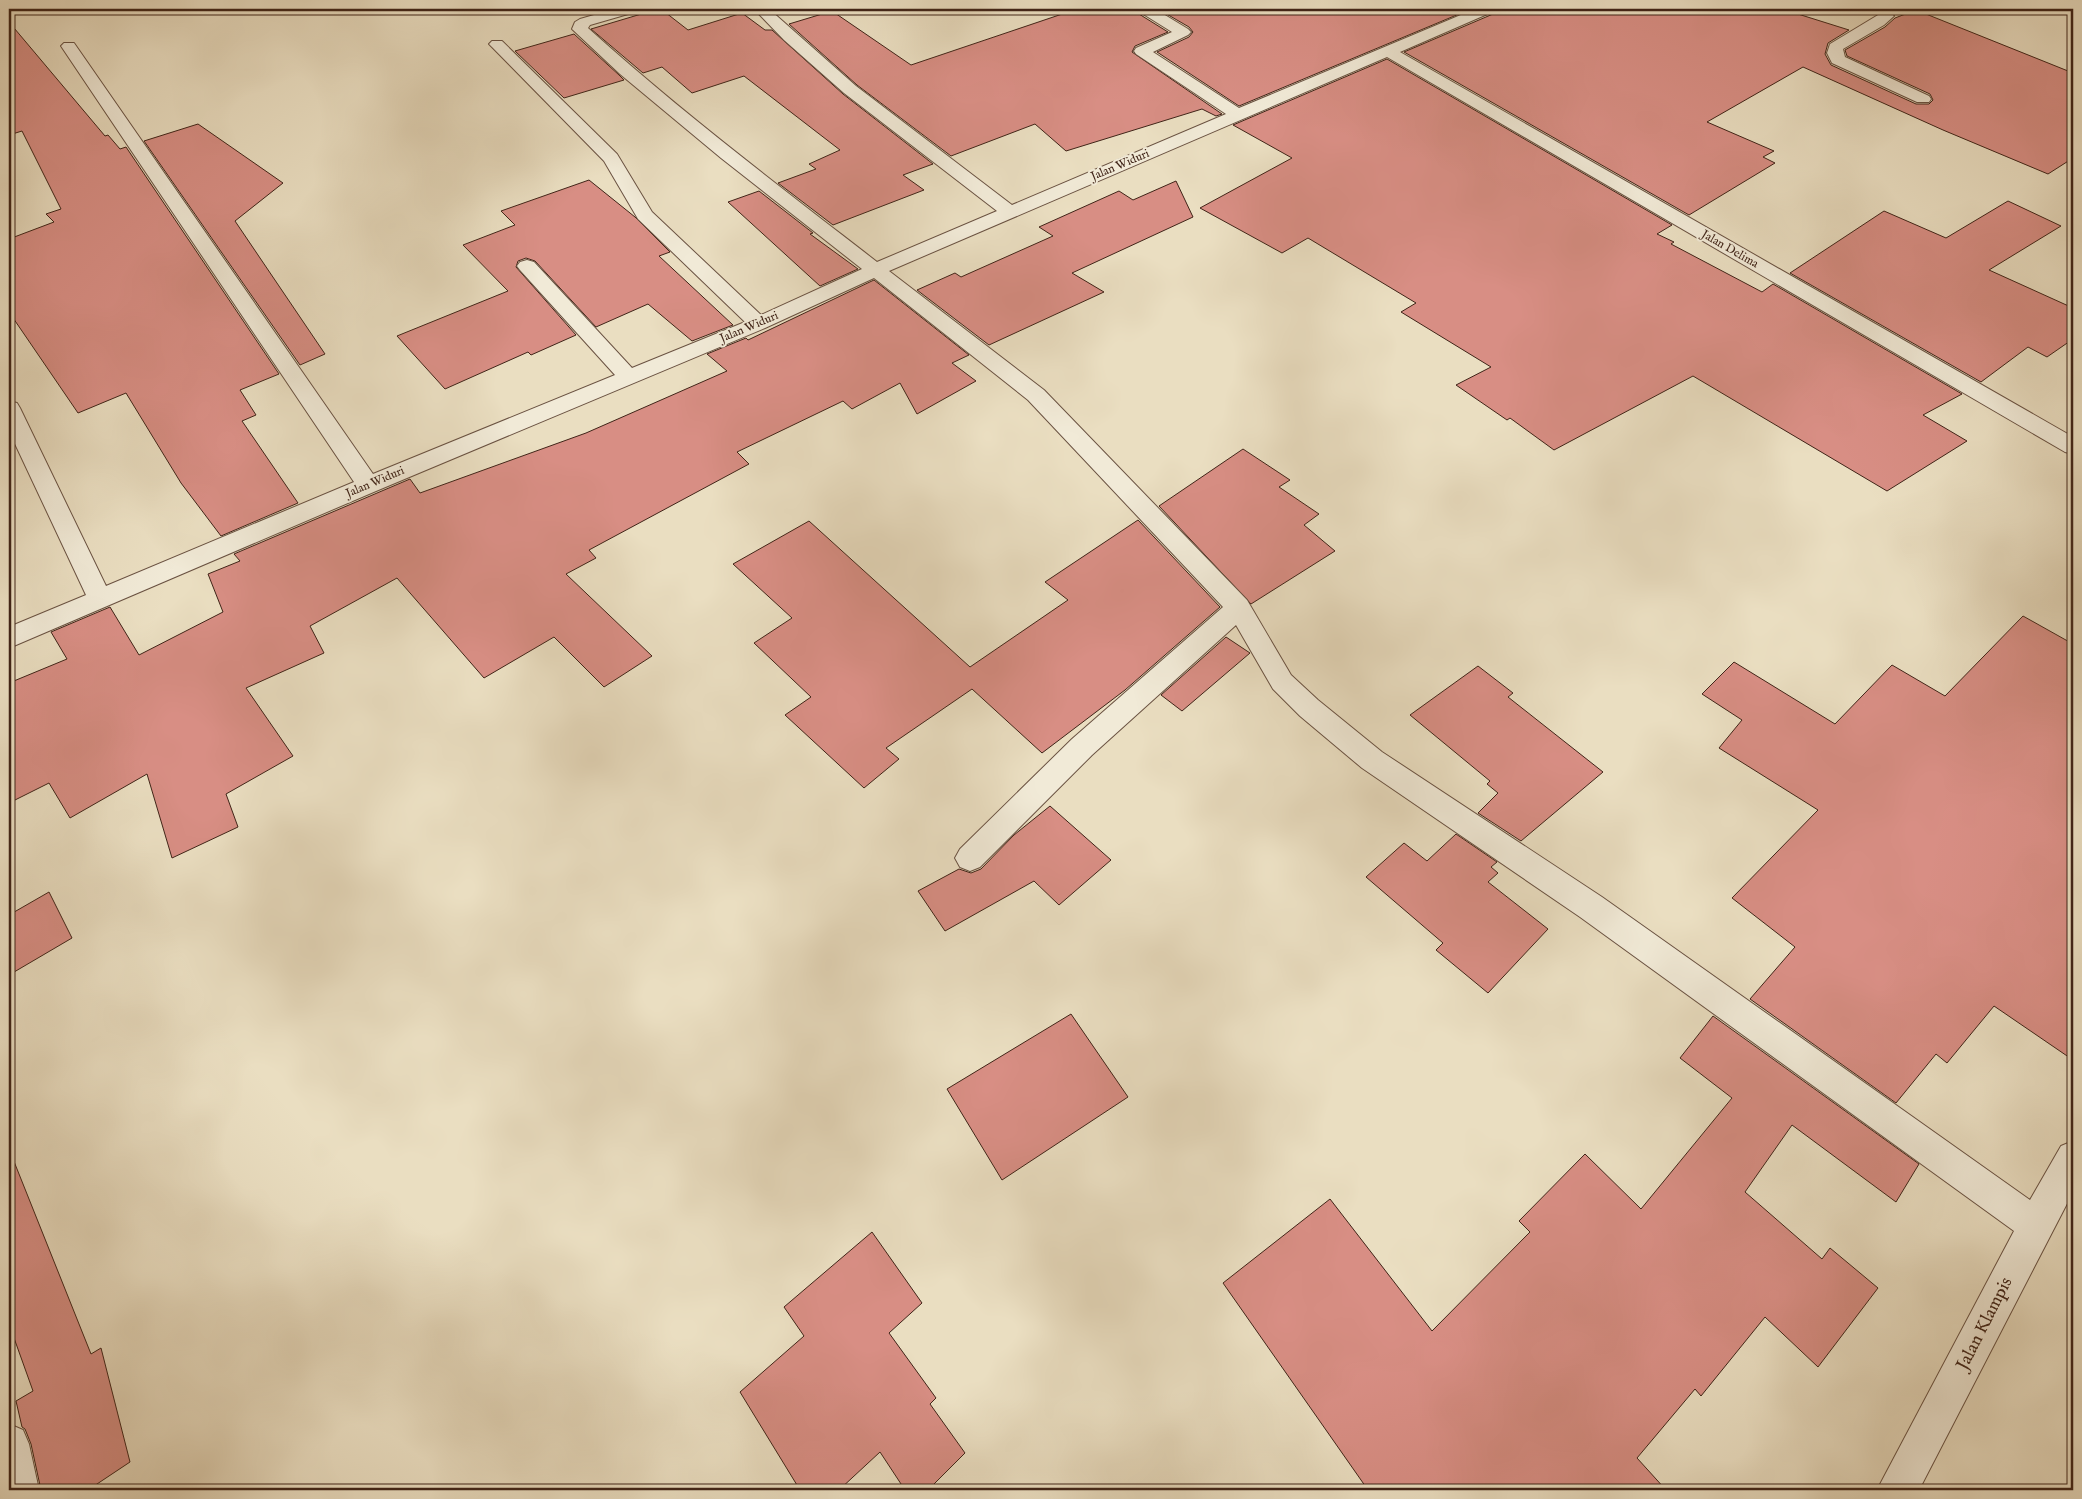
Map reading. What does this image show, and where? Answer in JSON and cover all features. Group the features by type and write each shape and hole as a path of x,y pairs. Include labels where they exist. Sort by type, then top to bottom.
{"street":[{"path":"630,9 585,22 580,25 580,29 626,71 727,154 1036,395 1238,607 1282,682 1309,708 1372,760 1591,907 2035,1225"},
{"path":"761,9 792,40 890,120 1010,212"},
{"path":"1145,9 1183,32 1142,51 1238,115"},
{"name":"Jalan Widuri","path":"9,638 368,485 758,324 876,269 1487,9"},
{"path":"1877,9 1886,16 1880,22 1836,48 1834,53 1838,60 1923,100"},
{"path":"497,44 611,158 646,215 758,324"},
{"path":"69,46 368,485"},
{"name":"Jalan Delima","path":"1387,51 2073,447"},
{"path":"527,266 628,377"},
{"path":"9,408 100,599"},
{"path":"970,858 1082,747 1159,677 1205,639 1238,607"},
{"name":"Jalan Klampis","path":"1897,1490 1922,1446 2035,1225 2073,1158"},
{"path":"9,1444 19,1490"}],"building":[{"path":"661,9 688,30 742,13 765,30 772,30 843,94 933,164 903,175 924,190 833,225 778,183 816,169 809,164 840,150 744,76 692,93 662,67 643,73 591,29"},
{"path":"1077,9 1136,9 1139,14 1168,32 1135,46 1132,52 1222,114 1216,116 1202,109 1066,151 1035,124 951,156 857,85 789,24 832,11 911,65"},
{"path":"1158,9 1471,9 1239,106 1157,52 1189,37 1193,32 1189,27"},
{"path":"1496,9 1782,9 1849,30 1828,43 1825,54 1831,65 1916,104 1929,104 1933,100 1930,94 1847,56 1845,50 1885,27 1895,18 1916,10 2073,73 2073,158 2048,174 1943,130 1803,67 1707,122 1774,151 1763,157 1775,163 1689,215 1404,52 1493,14"},
{"path":"9,22 105,136 108,135 120,149 126,147 279,374 240,390 256,415 242,421 298,503 221,536 181,483 126,393 78,413 9,312 9,239 54,222 46,214 61,209 22,131 9,135"},
{"path":"574,34 624,80 564,98 515,51"},
{"path":"1387,59 1672,225 1657,234 1674,242 1671,244 1762,292 1773,284 1962,394 1923,415 1967,441 1887,491 1693,376 1554,450 1510,418 1507,420 1456,385 1491,367 1401,312 1416,303 1308,238 1282,253 1200,208 1292,158 1233,125"},
{"path":"198,124 283,183 235,221 325,354 300,365 144,141"},
{"path":"589,180 635,217 670,252 659,256 733,325 692,341 648,304 596,327 535,261 526,258 518,261 516,267 576,335 531,355 528,352 445,389 397,336 508,291 463,245 515,225 501,211"},
{"path":"1176,181 1193,217 1072,273 1104,292 989,345 917,290 955,273 961,277 1053,236 1039,227 1119,191 1133,200"},
{"path":"759,191 813,233 810,234 858,269 820,286 728,202"},
{"path":"2008,201 2061,226 1989,270 2073,308 2073,339 2047,357 2028,347 1981,382 1790,273 1884,211 1946,238"},
{"path":"874,280 969,355 952,363 976,381 917,414 900,383 852,409 843,401 737,452 749,464 589,550 596,558 566,574 652,656 604,687 554,637 484,678 397,578 310,626 324,653 246,688 293,756 226,794 238,827 172,858 147,774 70,818 49,783 9,803 9,683 67,659 51,632 110,607 139,655 223,612 208,574 240,561 234,554 410,479 420,493 586,433 727,371 707,354 746,338 748,340"},
{"path":"1243,449 1290,480 1279,487 1319,514 1304,525 1335,551 1251,604 1159,506"},
{"path":"1138,520 1220,607 1125,690 1042,753 972,689 886,748 899,759 864,788 785,715 811,697 754,643 792,618 733,564 809,521 970,667 1068,600 1045,582"},
{"path":"2023,616 2073,644 2073,1060 1994,1006 1947,1063 1936,1054 1896,1103 1750,999 1795,947 1732,898 1818,810 1719,748 1742,720 1702,694 1734,662 1835,724 1892,665 1945,696"},
{"path":"1226,637 1250,653 1182,711 1161,695"},
{"path":"1478,666 1513,693 1508,697 1603,772 1521,841 1478,813 1498,793 1487,784 1490,781 1410,715"},
{"path":"1050,806 1111,860 1059,905 1034,881 945,931 918,891 959,869 971,873 981,869 1014,835"},
{"path":"1456,834 1497,862 1491,867 1498,873 1488,882 1548,929 1488,993 1436,950 1443,943 1366,877 1404,843 1427,861"},
{"path":"49,892 72,938 9,975 9,915"},
{"path":"1071,1014 1128,1097 1002,1180 947,1089"},
{"path":"1713,1016 1919,1164 1896,1202 1792,1125 1745,1192 1822,1259 1830,1248 1878,1288 1818,1367 1765,1317 1701,1396 1695,1389 1637,1458 1666,1490 1368,1490 1223,1283 1330,1199 1432,1331 1530,1232 1519,1221 1585,1154 1641,1209 1732,1098 1680,1058"},
{"path":"9,1154 11,1154 91,1354 101,1348 130,1462 88,1490 41,1490 31,1444 25,1429 22,1427 16,1401 33,1391 9,1324"},
{"path":"872,1232 922,1303 889,1333 936,1398 930,1404 965,1453 928,1490 905,1490 880,1452 839,1490 800,1490 740,1392 804,1336 784,1307"}]}
